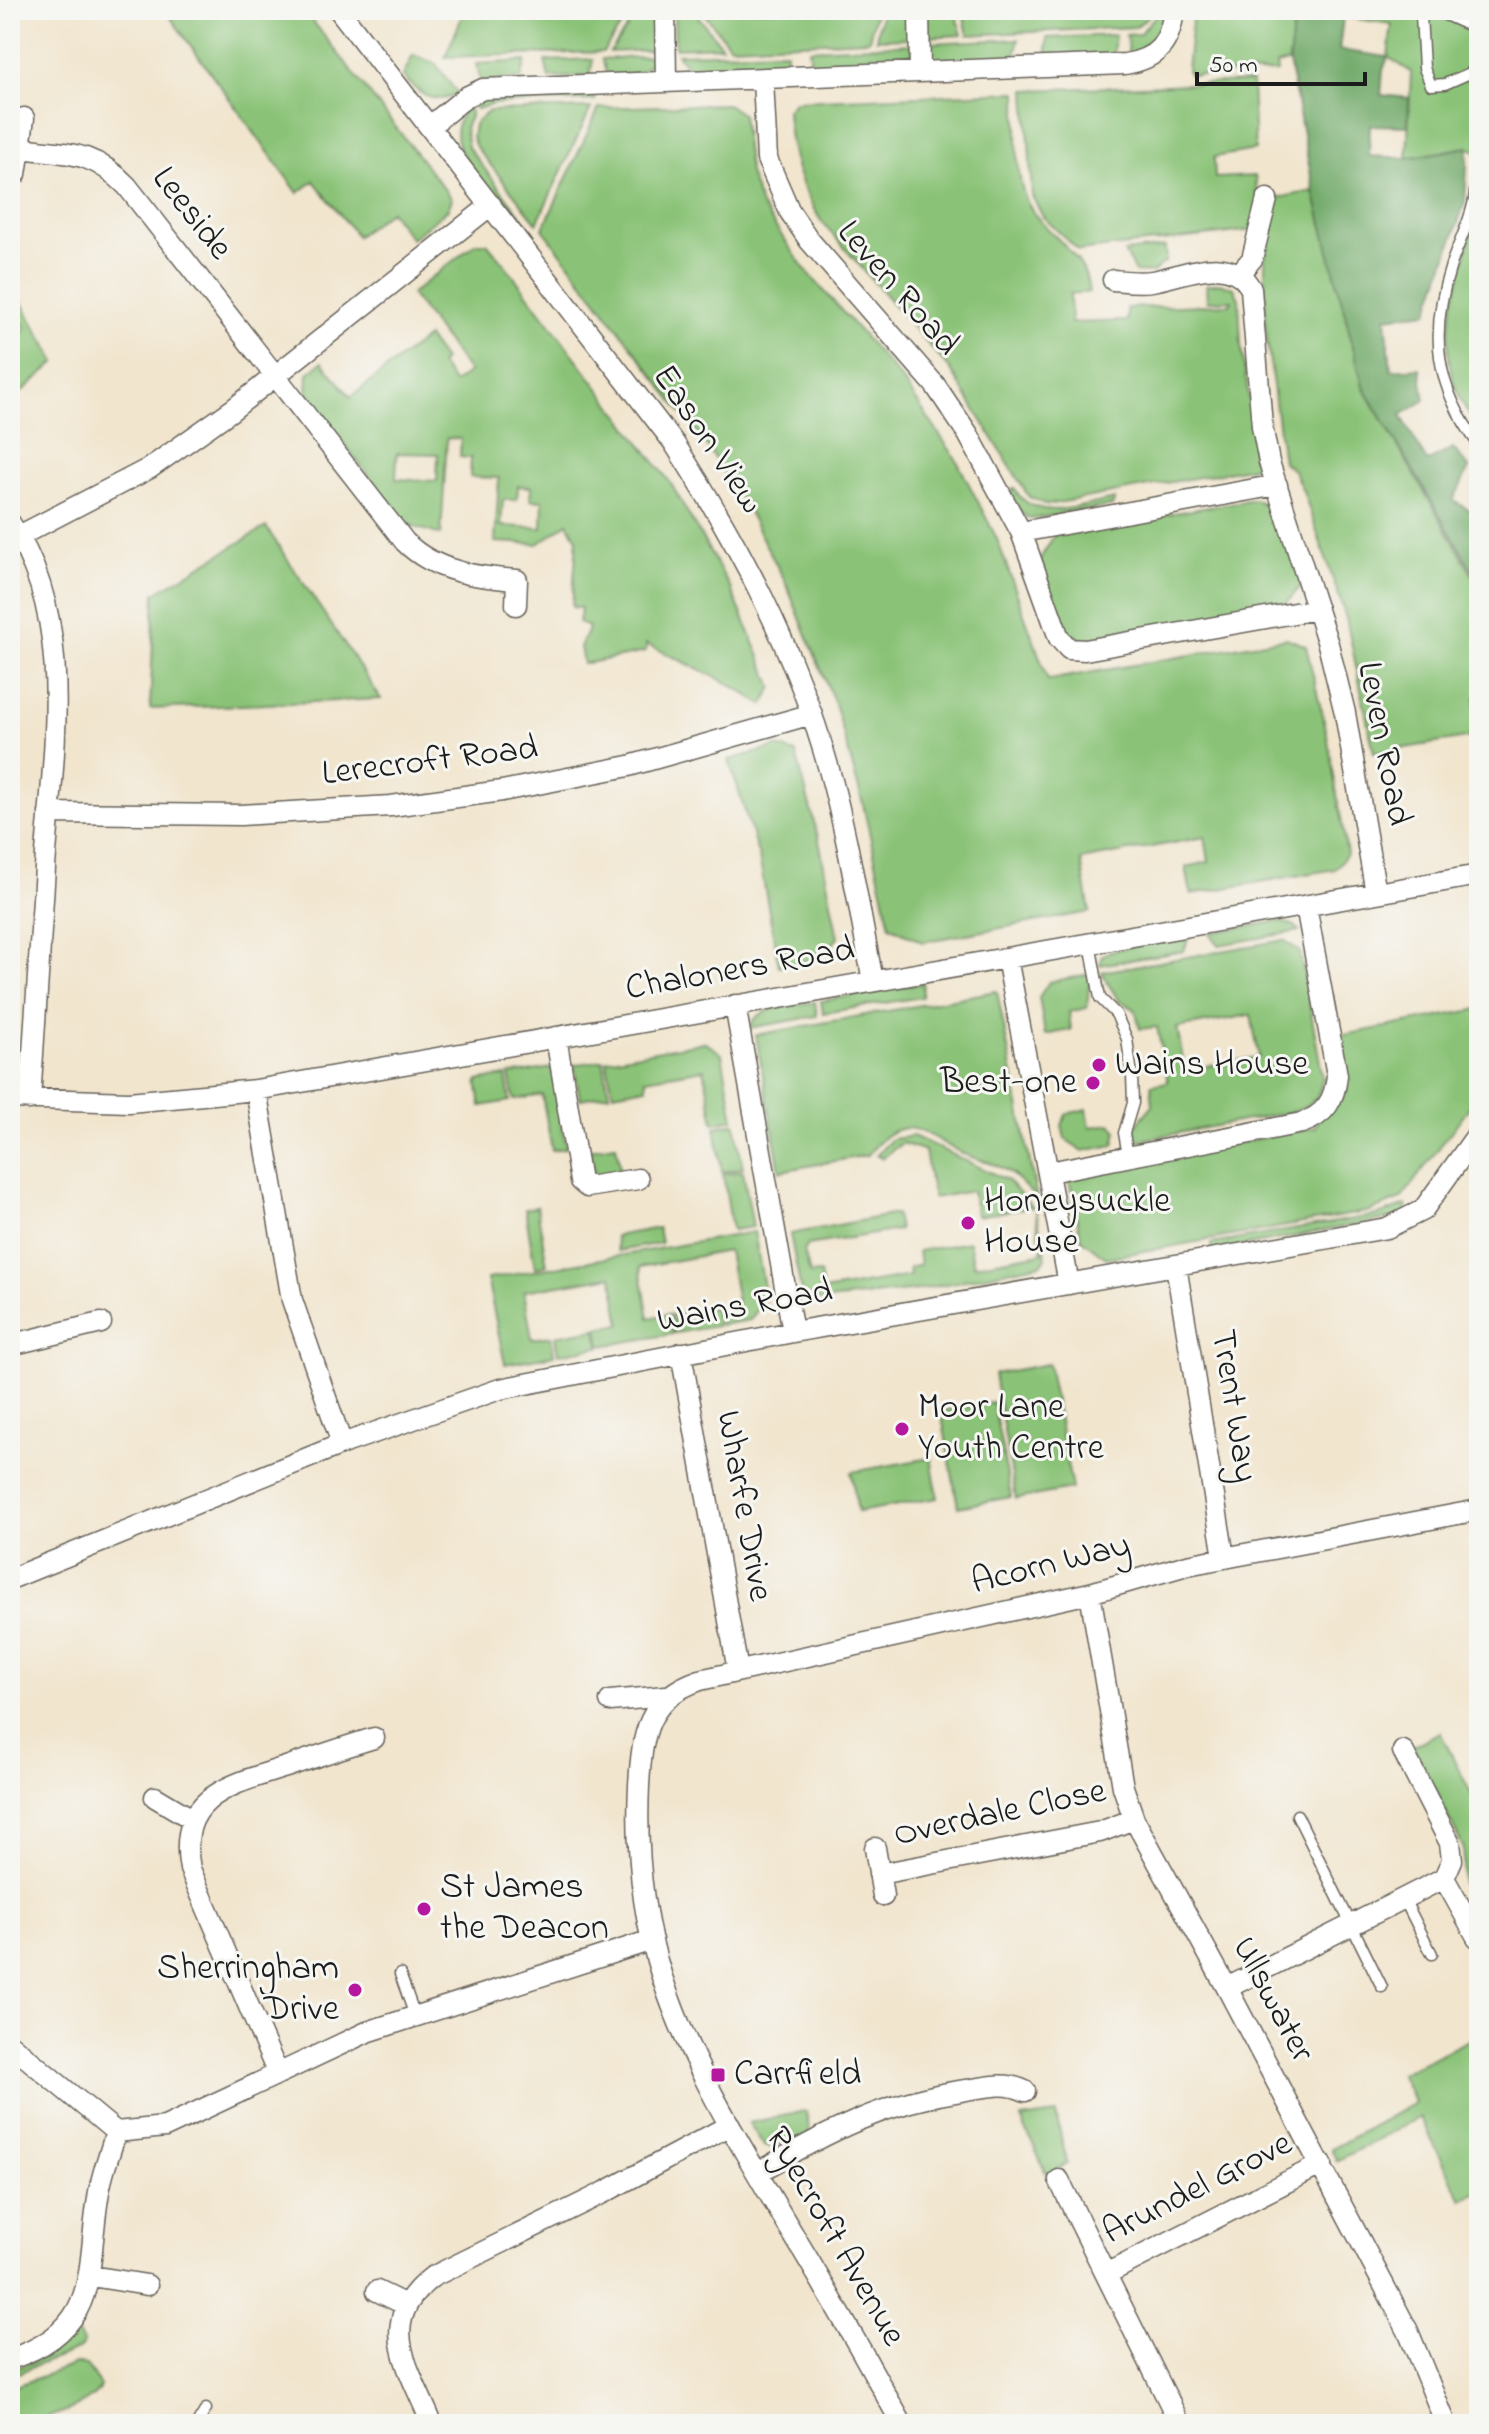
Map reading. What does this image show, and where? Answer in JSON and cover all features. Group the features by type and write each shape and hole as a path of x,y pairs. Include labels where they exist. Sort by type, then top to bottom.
{"street":[{"name":"Eason View","path":"339,10 674,443 714,504 764,598 812,714 848,850 873,981"},
{"path":"665,10 666,81"},
{"path":"919,10 920,72"},
{"path":"430,126 466,97 483,89 1141,61 1163,48 1170,35 1174,10"},
{"name":"Leven Road","path":"763,79 767,159 790,212 809,240 935,385 968,434 1021,532 1059,638 1069,649 1085,650 1317,609"},
{"path":"16,174 24,118"},
{"name":"Leeside","path":"20,148 76,155 106,164 127,186 417,554 475,577 518,572 516,605"},
{"path":"1113,280 1148,282 1220,267 1239,274 1252,259 1267,199"},
{"path":"20,1099 49,813 55,677 42,592 15,529 150,468 274,376 491,205"},
{"name":"Leven Road","path":"1239,274 1247,280 1253,299 1262,426 1345,713 1376,893"},
{"path":"1021,532 1277,485"},
{"name":"Lerecroft Road","path":"49,813 241,815 391,806 502,791 629,766 812,714"},
{"name":"Chaloners Road","path":"20,1099 129,1102 256,1090 1479,876"},
{"path":"1049,1172 1302,1123 1323,1113 1330,1103 1337,1075 1306,906"},
{"path":"1007,958 1069,1284"},
{"path":"735,1005 793,1332"},
{"path":"556,1037 580,1181 587,1187 638,1179"},
{"path":"256,1090 292,1300 342,1444"},
{"name":"Wains Road","path":"10,1579 342,1444 500,1389 793,1332 1387,1228 1410,1219 1434,1197 1479,1132"},
{"name":"Trent Way","path":"1176,1266 1224,1557"},
{"path":"10,1345 101,1323"},
{"name":"Wharfe Drive","path":"681,1353 738,1671"},
{"name":"Acorn Way","path":"666,1696 681,1687 738,1671 1090,1593 1224,1557 1479,1510"},
{"name":"Ullswater","path":"1090,1593 1123,1787 1134,1819 1322,2164 1419,2352 1446,2424"},
{"path":"610,1701 666,1696"},
{"name":"Ryecroft Avenue","path":"666,1696 652,1715 640,1763 638,1801 643,1884 652,1940 675,2010 730,2125 902,2424"},
{"path":"277,2072 190,1869 187,1852 192,1819 204,1804 228,1786 374,1738"},
{"path":"1227,1988 1444,1878 1452,1860 1450,1843 1403,1751"},
{"path":"155,1797 192,1819"},
{"name":"Overdale Close","path":"879,1874 1100,1832 1134,1819"},
{"name":"Overdale Close","path":"875,1848 883,1896"},
{"path":"1444,1878 1477,1937"},
{"path":"10,2044 116,2132 165,2127 367,2032 652,1940"},
{"path":"757,2173 848,2122 895,2104 1003,2084 1025,2091"},
{"path":"432,2424 402,2353 399,2336 404,2304 432,2277 605,2192 730,2125"},
{"path":"10,2359 37,2347 60,2329 78,2309 91,2276 98,2199 116,2132"},
{"name":"Arundel Grove","path":"1106,2274 1322,2164"},
{"name":"Arundel Grove","path":"1059,2180 1180,2424"},
{"path":"91,2276 147,2285"},
{"path":"377,2291 404,2304"}],"lane":[{"path":"1479,30 1432,10 1421,15 1424,68 1431,85 1445,84 1479,69"},
{"path":"1479,145 1474,203 1451,267 1438,318 1441,370 1456,415 1479,445"},
{"path":"1090,943 1100,998 1116,1014 1127,1039 1133,1103 1124,1133 1128,1156"},
{"path":"1297,1815 1382,1987"},
{"path":"1404,1899 1432,1954"},
{"path":"400,1974 415,2016"},
{"path":"197,2424 206,2409"}],"green space":[{"path":"165,10 304,10 452,199 448,209 411,239 390,211 357,236 314,181 298,193"},
{"path":"465,10 632,10 603,52 445,57"},
{"path":"640,10 657,10 657,50 610,52"},
{"path":"674,10 693,10 722,46 675,48"},
{"path":"701,10 876,10 869,40 730,46"},
{"path":"882,10 913,10 913,38 876,39"},
{"path":"924,10 955,10 962,35 925,37"},
{"path":"962,10 1155,10 1136,27 968,35"},
{"path":"1161,10 1165,10 1155,39 1145,48 1129,55 1126,35 1139,34"},
{"path":"1193,10 1295,10 1289,62 1276,65 1277,72 1190,75 1187,70"},
{"path":"1295,10 1359,10 1343,18 1339,50 1388,57 1383,70 1381,95 1409,98 1408,126 1370,125 1369,156 1407,158 1468,147 1465,202 1428,312 1386,317 1391,370 1420,368 1425,400 1401,415 1427,462 1453,448 1469,468 1453,501 1479,515 1479,581 1363,386 1314,191 1289,62"},
{"path":"1359,10 1479,10 1479,152 1467,147 1407,158 1411,72 1388,57 1392,24 1343,17"},
{"path":"1115,35 1113,56 1047,58 1047,38"},
{"path":"1019,39 1014,60 937,62 928,54 926,43"},
{"path":"914,44 911,57 904,64 816,68 811,63 809,49"},
{"path":"786,51 786,63 781,69 695,71 687,67 677,54"},
{"path":"413,55 435,63 458,94 441,99 427,96 414,88 403,76"},
{"path":"655,56 641,71 614,76 607,76 602,59"},
{"path":"593,59 590,76 549,78 545,61"},
{"path":"526,61 521,79 480,81 477,64"},
{"path":"1252,82 1255,150 1214,157 1215,178 1255,176 1258,199 1253,230 1079,251 1043,217 1032,196 1026,90"},
{"path":"1017,92 1018,160 1025,197 1041,222 1080,264 1086,277 1089,292 1070,294 1071,323 1127,321 1127,308 1230,304 1232,300 1207,301 1206,285 1220,283 1234,288 1239,299 1241,345 1259,466 1047,505 1029,497 950,369 821,221 801,181 793,154 787,110 795,101"},
{"path":"595,93 595,100 493,104 476,109 472,102 481,98"},
{"path":"727,104 742,114 749,173 761,206 804,268 903,381 956,459 997,539 1048,680 1287,638 1306,646 1327,734 1347,854 1335,869 1191,894 1186,867 1209,862 1205,837 1081,860 1090,912 922,942 890,926 863,804 835,704 785,581 744,504 706,445 543,229 599,108"},
{"path":"467,107 471,114 465,128 468,147 534,233 529,237 461,152 456,137 457,128"},
{"path":"591,108 537,223 476,147 472,137 474,124 489,111"},
{"path":"1314,191 1363,386 1479,586 1479,695 1475,697 1479,736 1374,753 1346,618 1303,491 1294,471 1283,462 1265,325 1265,257 1277,198"},
{"path":"1479,199 1479,278 1474,311 1479,344 1479,428 1461,400 1451,372 1448,344 1451,315"},
{"path":"476,243 487,243 670,482 730,587 773,687 763,705 728,683 646,644 646,652 583,664 580,647 589,627 579,623 581,608 572,607 577,539 568,523 538,544 495,542 499,478 470,477 471,458 460,457 461,439 447,438 441,535 405,524 307,394 308,373 322,362 351,397 427,337 444,360 440,364 454,383 469,372 411,294","holes":["397,453 438,454 437,481 396,479","518,486 531,487 530,500 543,501 542,528 501,526 503,500 517,500"]},
{"path":"1165,247 1166,261 1152,273 1135,272 1124,252"},
{"path":"10,291 20,300 56,362 10,402 10,353 26,326 10,317"},
{"path":"1014,488 1023,499 1046,509 1074,508 1115,499 1112,506 1031,519 1022,514 1010,494"},
{"path":"1254,499 1276,511 1302,585 1282,608 1086,641 1062,629 1040,559 1055,534"},
{"path":"266,527 381,699 150,709 155,593"},
{"path":"777,747 796,753 820,845 838,938 820,959 779,966 759,857 729,760"},
{"path":"1279,921 1300,931 1219,945 1210,933"},
{"path":"1189,936 1184,951 1100,965 1102,956 1110,951"},
{"path":"1284,940 1300,952 1323,1079 1317,1098 1297,1111 1135,1141 1134,1127 1153,1105 1151,1085 1168,1082 1157,1027 1140,1029 1135,1009 1119,1001 1101,972","holes":["1251,1015 1259,1057 1185,1070 1177,1028"]},
{"path":"1090,974 1087,1008 1069,1012 1071,1030 1045,1035 1039,997 1049,982"},
{"path":"923,983 922,997 823,1013 821,1001"},
{"path":"997,991 1037,1199 1000,1167 964,1154 915,1129 904,1128 893,1132 868,1155 780,1171 756,1035"},
{"path":"815,1002 817,1016 750,1028 754,1020 768,1011"},
{"path":"1479,1009 1479,1094 1401,1199 1371,1211 1106,1258 1081,1239 1069,1180 1074,1177 1316,1127 1338,1036"},
{"path":"705,1042 722,1054 734,1119 714,1123 704,1069 646,1079 647,1087 613,1093 606,1060"},
{"path":"603,1060 609,1094 580,1099 574,1065"},
{"path":"552,1068 566,1148 552,1150 542,1095 514,1100 509,1075"},
{"path":"506,1076 510,1101 481,1106 477,1081"},
{"path":"1087,1109 1090,1127 1111,1124 1117,1131 1114,1145 1083,1151 1065,1139 1062,1126 1066,1114"},
{"path":"735,1123 743,1168 722,1172 715,1127"},
{"path":"913,1136 1007,1180 1032,1207 977,1216 972,1191 933,1198 925,1151 902,1143 882,1158 876,1155 892,1139"},
{"path":"616,1145 620,1167 616,1175 599,1179 594,1175 590,1149"},
{"path":"743,1171 753,1227 732,1230 723,1174"},
{"path":"1406,1205 1407,1212 1397,1217 1211,1252 1211,1244 1378,1215"},
{"path":"1035,1206 1046,1258 1041,1264 918,1290 810,1302 802,1296 790,1234 896,1214 899,1230 808,1245 804,1251 810,1274 820,1273 823,1291 910,1276 909,1268 920,1265 918,1251 969,1242 974,1265 1042,1253"},
{"path":"537,1207 547,1265 535,1268 525,1209"},
{"path":"658,1228 661,1243 618,1251 615,1236"},
{"path":"754,1232 766,1298 750,1320 720,1325 716,1306 737,1302 728,1251 640,1267 649,1318 669,1314 673,1334 601,1346 598,1328 621,1324 612,1276 524,1291 532,1339 551,1336 554,1355 505,1364 487,1279"},
{"path":"714,1307 717,1326 675,1333 672,1314"},
{"path":"596,1329 599,1347 558,1354 555,1336"},
{"path":"1048,1364 1072,1489 1016,1499 994,1374"},
{"path":"993,1402 1011,1497 958,1507 941,1411"},
{"path":"931,1458 938,1498 858,1512 851,1472"},
{"path":"1440,1732 1479,1809 1479,1915 1462,1883 1464,1849 1413,1746"},
{"path":"1479,2035 1479,2191 1462,2200 1420,2117 1337,2161 1331,2149 1415,2103 1400,2074"},
{"path":"806,2111 810,2134 786,2146 783,2142 773,2147 764,2146 749,2123"},
{"path":"1056,2114 1067,2164 1047,2175 1021,2119"},
{"path":"76,2332 84,2342 80,2349 10,2376 10,2370 46,2357"},
{"path":"76,2364 86,2365 100,2386 96,2394 61,2413 10,2424 10,2388"}],"place":[{"name":"Wains House","path":"1099,1065"},
{"name":"Best-one","path":"1093,1083"},
{"name":"Honeysuckle House","path":"968,1223"},
{"name":"Moor Lane Youth Centre","path":"902,1429"},
{"name":"St James the Deacon","path":"424,1909"},
{"name":"Sherringham Drive","path":"355,1990"},
{"name":"Carrfield","path":"718,2075"}]}
